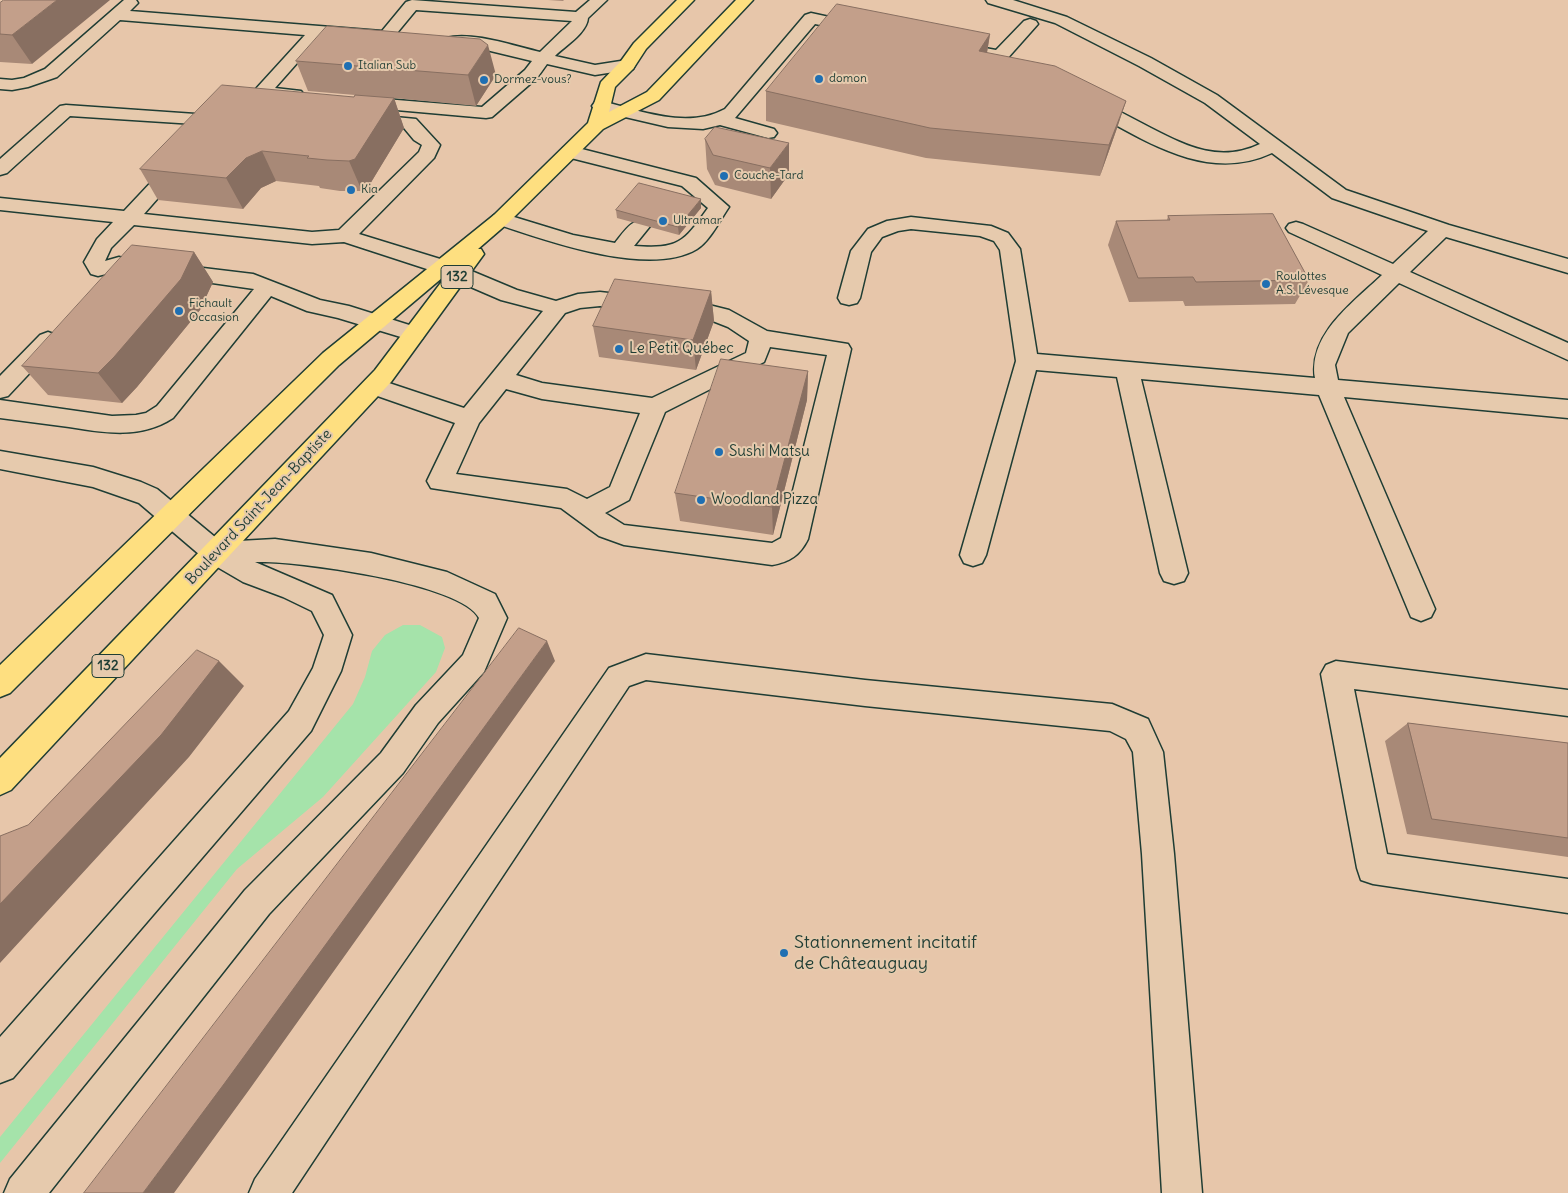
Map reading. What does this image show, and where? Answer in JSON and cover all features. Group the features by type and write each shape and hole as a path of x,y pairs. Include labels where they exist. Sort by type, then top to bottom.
{"highway":[{"path":"597,125 607,86 627,65 640,46 686,0"},
{"name":"Boulevard Saint-Jean-Baptiste","path":"0,684 331,359 375,322 451,270 597,125 653,96 745,0"},
{"name":"Boulevard Saint-Jean-Baptiste","path":"0,780 384,376 414,334 451,270"}],"street":[{"path":"0,84 20,83 51,73 133,0"},
{"path":"501,0 573,6 581,6 599,0"},
{"path":"369,102 486,113 531,74 544,58 575,29 580,22 580,17 599,0"},
{"path":"994,0 1061,20 1145,62 1211,99 1339,194 1442,229 1568,266"},
{"path":"386,36 412,4 580,17"},
{"path":"116,15 404,38"},
{"path":"723,120 811,18 880,32"},
{"path":"1000,56 1030,24"},
{"path":"311,97 262,92 318,31"},
{"path":"333,46 345,33"},
{"path":"432,40 478,44 595,70 627,65"},
{"path":"948,46 1000,56 1016,64"},
{"path":"1072,94 1180,150 1194,155 1227,159 1243,158 1272,146"},
{"path":"601,106 668,122 690,123 723,120 768,133"},
{"path":"0,169 66,110 206,127 175,169 96,253 94,262 98,269 135,266 253,281 315,306 337,310 414,334"},
{"path":"272,111 292,113"},
{"path":"345,236 427,154 431,145 420,136 410,122 351,118"},
{"path":"501,219 560,239 620,250 666,253 691,244 719,207 689,182 570,152"},
{"path":"665,198 680,180"},
{"path":"0,204 312,238 345,236 451,270 509,295 557,308"},
{"path":"849,298 861,251 875,233 894,225 911,223 984,230 1001,238 1010,249 1027,361 973,555"},
{"path":"620,250 642,225"},
{"path":"1296,228 1568,352"},
{"path":"1421,609 1328,388 1324,365 1338,330 1442,229"},
{"path":"93,292 135,266"},
{"path":"0,409 112,425 136,424 154,420 165,412 242,316 267,288"},
{"path":"600,299 705,311 736,322 762,338 840,349 798,530 790,547 780,553 772,554 624,535 604,528 585,510 567,499 557,496 440,481 470,418 557,308 578,301 600,299"},
{"path":"0,390 60,327"},
{"path":"501,379 542,391 655,407 756,356 762,338"},
{"path":"1027,361 1568,409"},
{"path":"1127,370 1174,573"},
{"path":"374,386 470,418"},
{"path":"585,510 613,499 620,493 655,407"},
{"path":"0,460 72,473 132,489 148,496 216,553 253,574 293,589 322,603 338,635 327,671 300,721 0,1065"},
{"path":"24,1193 257,902 392,763 427,714 474,662 492,618 486,602 447,583 371,564 275,550 216,553"},
{"path":"269,1193 394,1012 619,677 646,667 864,693 1112,718 1137,729 1148,752 1158,854 1182,1193"},
{"path":"1568,703 1336,674 1373,868 1568,896"}],"green space":[{"path":"403,625 420,625 442,637 445,648 436,672 323,797 237,869 0,1163 0,1137 353,704 365,677 372,651 385,635"}],"building":[{"path":"4,0 57,0 12,35 0,34 0,3"},
{"path":"837,4 990,34 979,51 1055,66 1126,101 1109,145 930,128 766,91"},
{"path":"327,26 480,39 488,45 468,75 296,61"},
{"path":"222,85 354,97 355,95 394,98 355,159 349,161 307,158 309,156 262,151 246,158 226,178 140,169"},
{"path":"715,127 789,143 770,168 713,155 705,139"},
{"path":"639,183 701,199 678,227 616,210"},
{"path":"1273,214 1309,280 1196,282 1193,277 1138,278 1116,221 1170,220 1168,216"},
{"path":"132,245 194,252 181,279 98,373 22,366"},
{"path":"615,279 711,291 693,340 593,326"},
{"path":"721,359 808,371 772,507 675,493"},
{"path":"519,628 547,641 143,1193 84,1193"},
{"path":"197,650 219,661 161,735 0,904 0,836 28,825"},
{"path":"1408,723 1568,743 1568,838 1432,819"}],"place":[{"name":"Italian Sub","path":"348,66"},
{"name":"domon","path":"819,79"},
{"name":"Dormez-vous?","path":"484,80"},
{"name":"Couche-Tard","path":"724,176"},
{"name":"Kia","path":"351,190"},
{"name":"Ultramar","path":"663,221"},
{"name":"Roulottes A.S. Lévesque","path":"1266,284"},
{"name":"Fichault Occasion","path":"179,311"},
{"name":"Le Petit Québec","path":"619,349"},
{"name":"Sushi Matsu","path":"719,452"},
{"name":"Woodland Pizza","path":"701,500"},
{"name":"Stationnement incitatif de Châteauguay","path":"784,953"}]}
